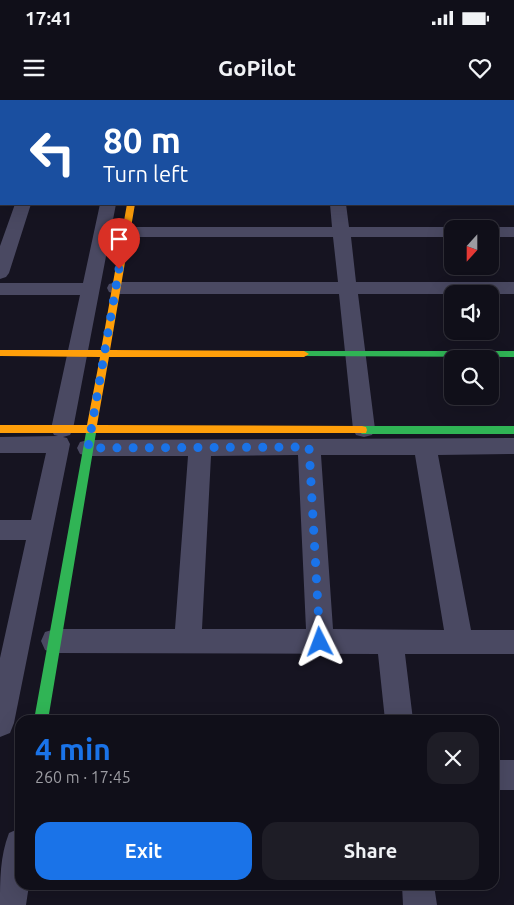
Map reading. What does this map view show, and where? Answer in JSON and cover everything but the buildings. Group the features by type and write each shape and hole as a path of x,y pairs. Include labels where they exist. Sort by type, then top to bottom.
{"street":[{"path":"0,273 23,205"},
{"path":"62,429 108,205"},
{"path":"43,715 131,205"},
{"path":"338,205 364,429"},
{"path":"126,232 444,232"},
{"path":"499,232 514,232"},
{"path":"116,288 514,288"},
{"path":"0,289 91,289"},
{"path":"0,353 514,354"},
{"path":"0,429 62,429 90,439 200,447 514,446"},
{"path":"90,439 364,429 514,430"},
{"path":"0,445 59,444 41,530 9,639 0,723"},
{"path":"424,446 460,642"},
{"path":"188,641 200,447"},
{"path":"309,447 320,642"},
{"path":"0,530 41,530"},
{"path":"55,641 514,642"},
{"path":"390,642 398,715"},
{"path":"499,775 514,775"},
{"path":"9,905 15,872"},
{"path":"418,890 420,905"}],"traffic: fast":[{"path":"304,354 514,354"},
{"path":"42,715 92,427"},
{"path":"362,430 514,430"}],"traffic: slow":[{"path":"92,427 131,205"},
{"path":"0,353 304,354"},
{"path":"0,429 362,430"}],"route":[{"path":"119,269 88,448 309,447 320,642"}]}
